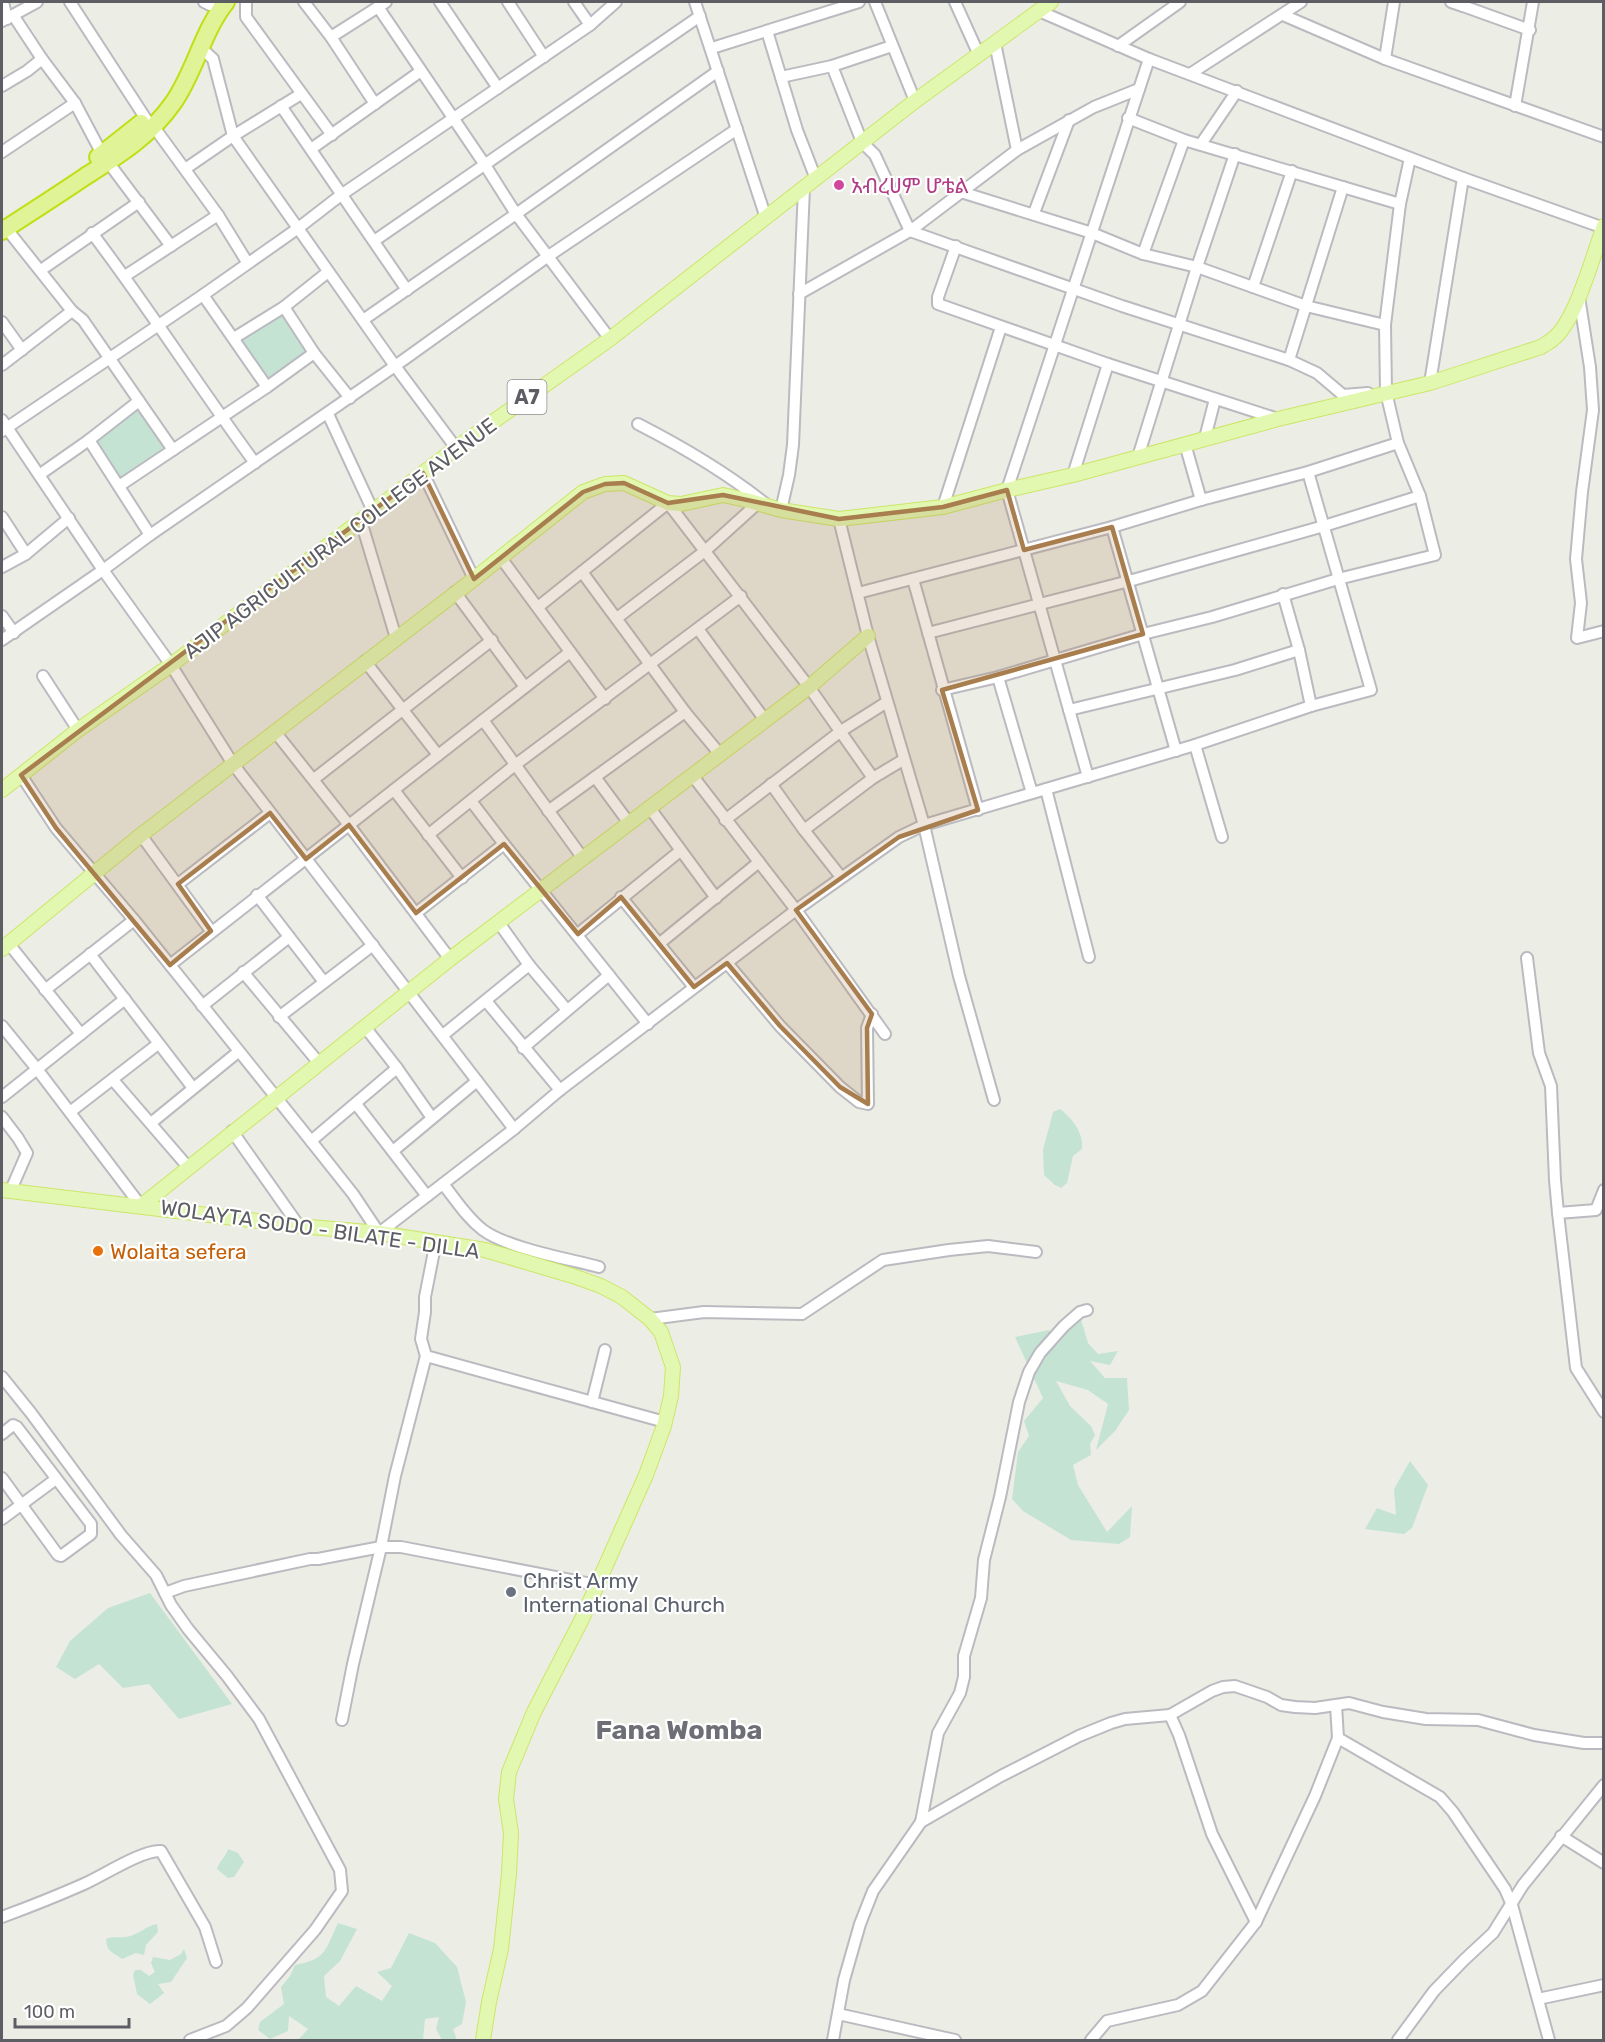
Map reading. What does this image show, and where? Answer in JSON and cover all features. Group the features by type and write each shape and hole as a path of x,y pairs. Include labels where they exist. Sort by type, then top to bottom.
{"highway":[{"path":"150,123 171,85 200,21 213,2"},
{"path":"3,226 105,158 127,151 150,123 174,101 191,70 213,2"}],"main road":[{"name":"AJIP AGRICULTURAL COLLEGE AVENUE","path":"2,790 78,730 171,665 456,448 610,339 915,101 995,43 1038,6 1051,2"},
{"path":"5,946 141,835 276,733 583,492 605,484 624,483 668,504 681,504 723,495 770,507 839,519 944,507 1073,475 1278,419 1430,383 1541,347 1554,339 1579,297 1603,228"},
{"path":"141,1206 450,959 809,687 868,636"},
{"name":"WOLAYTA SODO - BILATE - DILLA","path":"6,1191 299,1226 379,1233 485,1250 601,1286 622,1297 650,1319 662,1332 673,1367 671,1396 665,1422 646,1475 582,1619 534,1712 509,1772 506,1799 511,1833 509,1874 501,1949 483,2040"}],"street":[{"path":"3,2 7,19 42,59 75,104 105,158 171,246"},
{"path":"7,19 37,2"},
{"path":"70,2 150,123 218,215 248,262"},
{"path":"246,2 246,17 332,135"},
{"path":"304,2 375,104"},
{"path":"440,2 498,88"},
{"path":"508,2 544,57"},
{"path":"574,2 590,25"},
{"path":"514,1129 233,764 171,665 3,426 203,295 342,195 590,25 616,2"},
{"path":"695,2 712,48 765,218"},
{"path":"712,48 841,5 859,2"},
{"path":"875,2 915,101"},
{"path":"955,2 978,55"},
{"path":"1118,46 1180,2"},
{"path":"1190,74 1301,2"},
{"path":"1385,59 1394,2"},
{"path":"1451,2 1464,4 1530,30"},
{"path":"1515,106 1530,30 1533,2"},
{"path":"331,38 382,4 421,71 516,214 610,339"},
{"path":"1038,6 1149,59 1463,178 1603,228"},
{"path":"1282,15 1385,59 1604,137"},
{"path":"374,241 700,16"},
{"path":"617,618 705,551 770,507 793,445 799,294 810,183 797,130 766,31"},
{"path":"995,43 1017,150"},
{"path":"781,77 832,66 892,46"},
{"path":"200,47 213,59 233,136 297,229 456,448"},
{"path":"2,86 42,59"},
{"path":"1088,777 1007,490 1149,59"},
{"path":"832,66 862,142 875,155 910,231 1179,325 1289,360 1317,373 1343,394 1386,392"},
{"path":"311,149 421,71"},
{"path":"363,320 718,71"},
{"path":"799,294 910,231 1017,150 1094,107 1139,89"},
{"path":"1201,144 1237,91"},
{"path":"185,169 301,94"},
{"path":"2,152 75,104"},
{"path":"281,106 407,290"},
{"path":"1128,118 1184,140 1400,204"},
{"path":"1034,213 1069,120"},
{"path":"2,640 150,535 328,414 547,257 737,129"},
{"path":"1143,254 1184,140"},
{"path":"1138,457 1235,154"},
{"path":"942,690 998,677 1338,579 1435,555 1420,496 1398,443 1386,392 1385,325 1400,204 1410,158"},
{"path":"1252,287 1292,171"},
{"path":"1430,383 1463,178"},
{"path":"1289,360 1344,187"},
{"path":"961,192 1034,213 1143,254 1197,267 1306,306 1385,325"},
{"path":"40,270 139,202"},
{"path":"125,276 218,215"},
{"path":"3,226 72,311 83,320 173,450"},
{"path":"92,233 125,276 221,418 255,463"},
{"path":"956,246 938,297 938,304 1108,364 1278,419"},
{"path":"234,338 284,307 328,272"},
{"path":"203,295 267,387"},
{"path":"1579,297 1590,367 1593,410 1576,559 1581,603 1577,638 1604,631"},
{"path":"284,307 314,353 350,398"},
{"path":"2,365 72,311"},
{"path":"2,322 22,350"},
{"path":"944,507 1001,327"},
{"path":"119,486 314,353"},
{"path":"1073,475 1108,364"},
{"path":"1205,438 1215,399"},
{"path":"39,475 139,401"},
{"path":"328,414 373,511"},
{"path":"638,424 737,482 770,507"},
{"path":"89,440 150,535"},
{"path":"858,593 1112,527 1201,500 1308,472 1398,443"},
{"path":"1185,444 1201,500"},
{"path":"21,775 56,828 134,920 311,1141 353,1194 379,1233 694,987 841,877 899,837 924,825 1195,746 1311,706 1371,690 1308,472"},
{"path":"423,473 474,579"},
{"path":"928,633 1129,581 1324,526 1420,496"},
{"path":"538,607 668,504 741,596 873,778"},
{"path":"2,517 26,554"},
{"path":"2,567 26,554 69,518"},
{"path":"839,519 868,636 924,825 959,976 994,1100"},
{"path":"361,520 396,638"},
{"path":"1112,527 1176,751"},
{"path":"501,558 605,699"},
{"path":"582,572 685,712 719,753"},
{"path":"913,579 942,690 978,810"},
{"path":"455,592 525,687"},
{"path":"1284,594 1311,706"},
{"path":"428,835 515,765 741,596"},
{"path":"2,616 14,633"},
{"path":"698,629 765,720"},
{"path":"314,779 492,640"},
{"path":"1069,710 1235,670 1299,650"},
{"path":"170,965 211,930 306,859 570,652"},
{"path":"365,662 438,755"},
{"path":"43,676 78,730"},
{"path":"998,677 1032,793"},
{"path":"725,820 841,731 887,702"},
{"path":"548,811 685,712"},
{"path":"483,720 582,857"},
{"path":"276,733 314,779 450,959"},
{"path":"1195,746 1222,837"},
{"path":"804,830 873,778 903,760"},
{"path":"692,775 796,910 885,1034"},
{"path":"595,777 629,823"},
{"path":"771,784 841,877"},
{"path":"1046,789 1089,957"},
{"path":"394,790 462,878"},
{"path":"471,801 648,1024"},
{"path":"649,807 716,898"},
{"path":"178,884 270,813"},
{"path":"141,835 211,930"},
{"path":"416,913 504,844"},
{"path":"578,934 680,851"},
{"path":"660,943 759,862"},
{"path":"257,895 324,982"},
{"path":"621,897 694,987"},
{"path":"45,990 134,920"},
{"path":"499,923 529,965 567,1010"},
{"path":"202,1006 289,938"},
{"path":"279,1017 374,945"},
{"path":"5,946 81,1034"},
{"path":"90,954 194,1088"},
{"path":"1527,958 1539,1053 1551,1086 1555,1180 1576,1368 1604,1412"},
{"path":"727,963 780,1026 840,1087 859,1102 868,1104 867,1028 872,1014"},
{"path":"443,1035 529,965"},
{"path":"243,972 319,1063"},
{"path":"523,1048 609,975"},
{"path":"2,1097 125,999"},
{"path":"486,1001 560,1090"},
{"path":"2,1026 141,1206"},
{"path":"365,1028 432,1118"},
{"path":"70,1112 158,1044"},
{"path":"151,1123 238,1052"},
{"path":"311,1141 397,1068"},
{"path":"113,1080 188,1167"},
{"path":"393,1151 477,1081"},
{"path":"356,1104 427,1196"},
{"path":"2,1117 27,1153 6,1191"},
{"path":"232,1131 299,1226"},
{"path":"443,1184 468,1215 485,1231 510,1243 599,1267"},
{"path":"1558,1213 1600,1210 1604,1190"},
{"path":"342,1720 395,1476 426,1356 421,1339 425,1297 436,1241"},
{"path":"650,1319 704,1312 802,1314 883,1260 988,1246 1036,1252"},
{"path":"832,2040 844,1980 860,1924 873,1891 921,1822 939,1733 960,1693 964,1677 964,1656 981,1598 984,1560 1000,1497 1019,1402 1029,1372 1040,1353 1064,1326 1080,1312 1088,1310"},
{"path":"592,1401 605,1350"},
{"path":"426,1356 665,1422"},
{"path":"2,1377 121,1535 150,1567 171,1605 227,1676 269,1737 337,1862 342,1891 315,1930 247,2008 226,2026 190,2040"},
{"path":"2,1434 15,1425 91,1524 92,1532 61,1556 58,1555 2,1478"},
{"path":"2,1519 56,1479"},
{"path":"165,1593 184,1586 298,1561 381,1547 401,1546 597,1585"},
{"path":"921,1822 1001,1776 1079,1736 1125,1719 1170,1714 1201,1696 1223,1687 1235,1686 1267,1697 1281,1705 1315,1708 1349,1703 1383,1712 1426,1719 1478,1720 1534,1735 1584,1743 1604,1743"},
{"path":"1091,2040 1107,2021 1178,2004 1202,1991 1256,1922 1315,1796 1338,1738 1336,1705"},
{"path":"1170,1714 1212,1834 1256,1922"},
{"path":"1338,1738 1440,1797 1453,1812 1505,1889 1512,1905 1549,2040"},
{"path":"1398,2040 1434,1991 1493,1933 1523,1885 1604,1785"},
{"path":"1561,1836 1604,1863"},
{"path":"2,1917 76,1887 134,1858 156,1850 161,1851 205,1927 216,1962"},
{"path":"1538,2000 1604,1985"},
{"path":"838,2014 956,2040"}],"highlighted area":[{"path":"423,473 474,579 583,492 605,484 624,483 668,503 723,495 839,519 943,507 1007,490 1024,550 1112,527 1143,634 942,690 978,810 899,837 796,910 872,1014 867,1028 868,1104 840,1087 780,1026 727,963 694,987 621,897 578,934 504,844 416,913 349,825 306,859 270,813 178,884 211,931 170,965 56,828 21,775"}],"green space":[{"path":"281,314 306,351 268,378 242,340"},
{"path":"138,405 165,447 119,480 92,440"},
{"path":"1060,1109 1076,1126 1082,1143 1082,1149 1073,1156 1067,1183 1061,1188 1044,1175 1043,1150 1053,1112"},
{"path":"1080,1316 1088,1343 1098,1354 1118,1351 1110,1365 1090,1361 1105,1378 1127,1378 1129,1410 1115,1431 1096,1450 1108,1404 1088,1390 1056,1381 1070,1406 1091,1426 1095,1435 1090,1444 1091,1455 1073,1465 1078,1485 1107,1532 1132,1506 1130,1537 1119,1544 1071,1540 1023,1511 1012,1499 1018,1452 1029,1436 1024,1421 1043,1398 1015,1337 1049,1330 1057,1345"},
{"path":"1410,1461 1428,1485 1412,1528 1404,1534 1365,1529 1377,1508 1396,1515 1394,1489"},
{"path":"150,1593 232,1704 179,1719 149,1684 123,1688 99,1664 75,1679 56,1667 70,1641 108,1608"},
{"path":"228,1849 238,1853 244,1862 234,1877 228,1878 217,1869"},
{"path":"338,1923 357,1929 340,1961 324,1976 326,1997 339,2006 356,1986 382,2001 392,1986 377,1972 391,1968 409,1933 435,1943 457,1967 466,2002 462,2024 453,2029 457,2040 442,2040 436,2029 439,2017 425,2019 423,2040 294,2040 300,2038 308,2029 289,2016 288,2031 270,2039 258,2030 260,2022 284,2004 281,1987 295,1965 313,1960 324,1952"},
{"path":"157,1924 158,1932 146,1945 144,1955 136,1953 122,1959 108,1947 106,1939 130,1936"},
{"path":"184,1949 187,1958 171,1982 158,1984 164,1993 150,2004 137,1994 133,1975 135,1970 141,1970 149,1976 155,1972 151,1963 153,1957 170,1960 181,1954"}],"place":[{"name":"አብረሀም ሆቴል","path":"839,185"},
{"name":"Wolaita sefera","path":"98,1251"},
{"name":"Christ Army International Church","path":"511,1592"}],"district":[{"name":"Fana Womba","path":"679,1730"}]}
